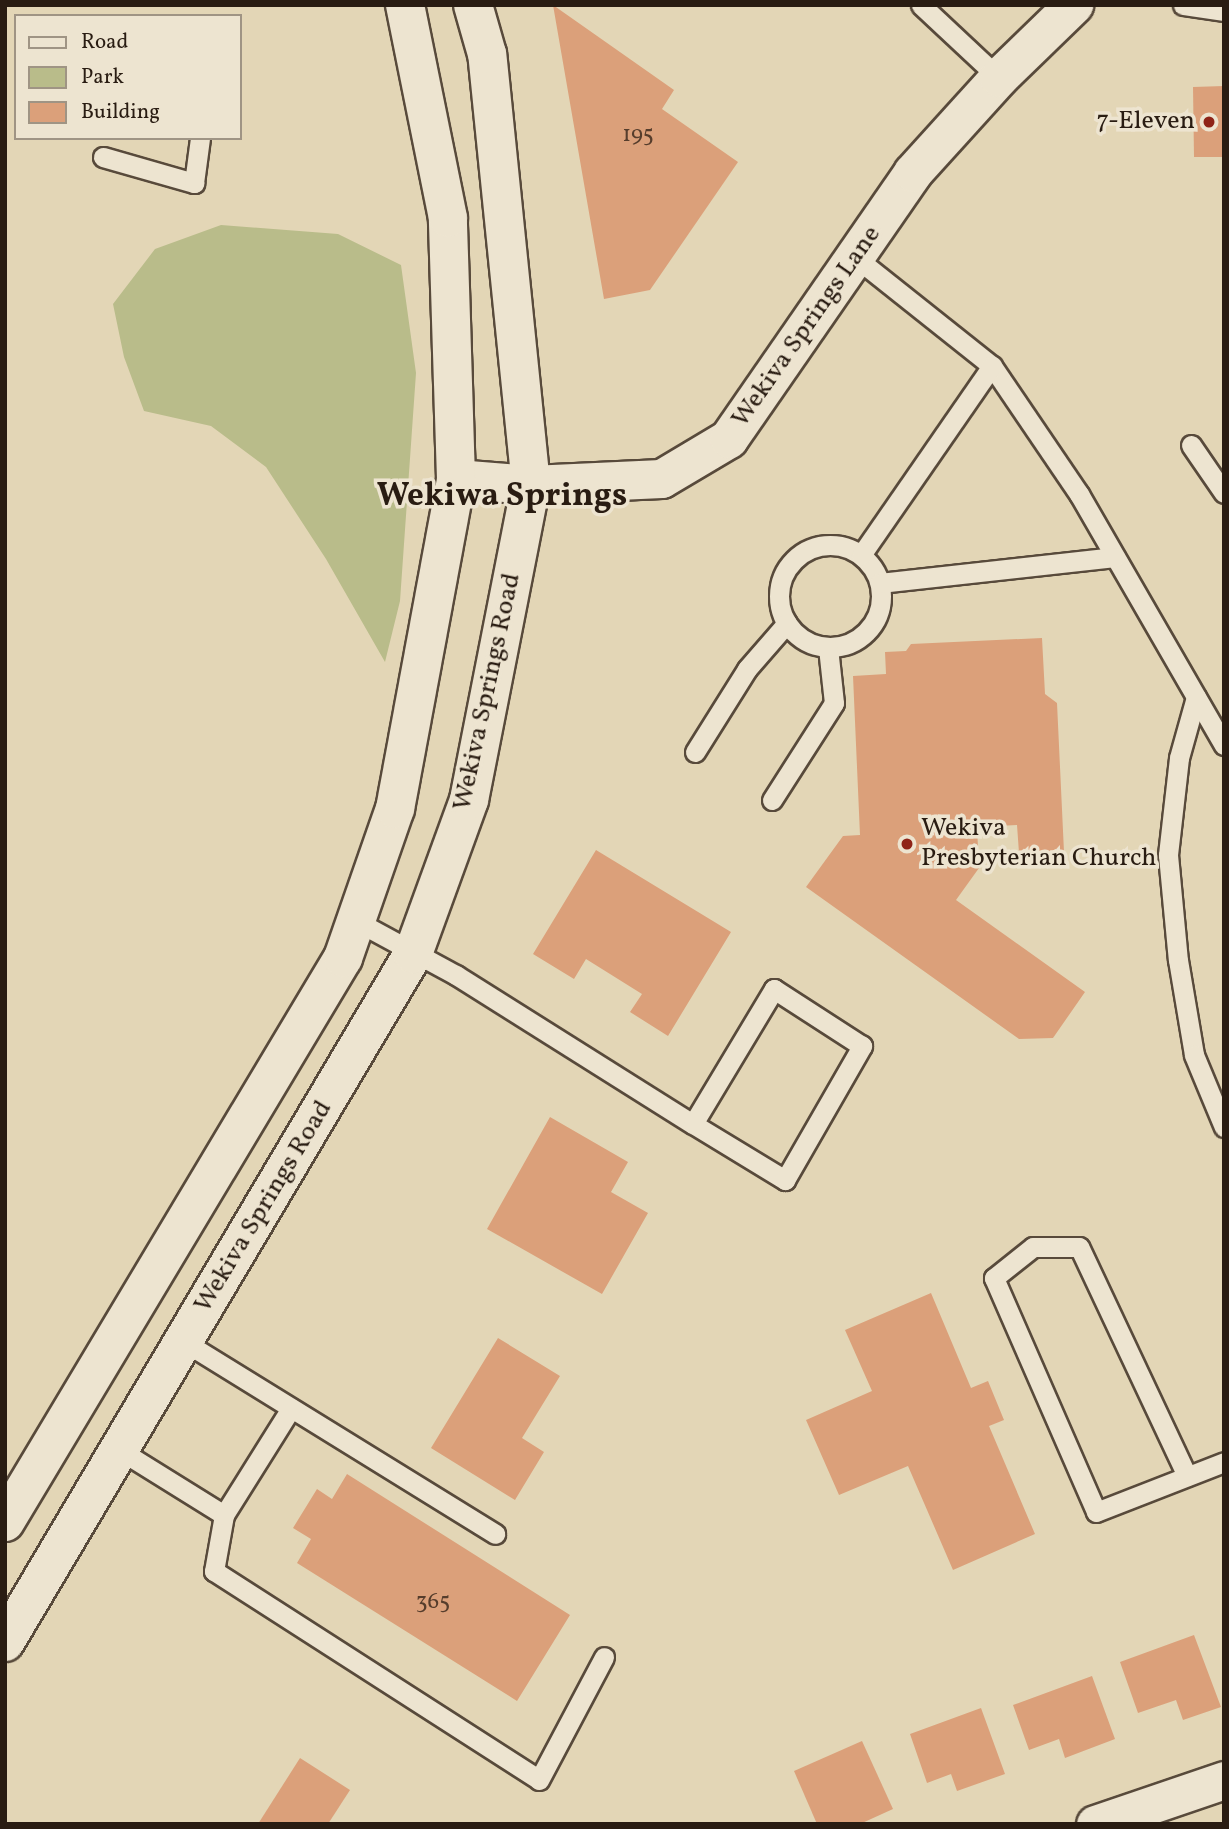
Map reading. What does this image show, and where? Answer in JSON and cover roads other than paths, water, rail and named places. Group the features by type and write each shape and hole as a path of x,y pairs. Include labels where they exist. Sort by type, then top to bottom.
{"main road":[{"path":"5,1521 344,958 395,809 456,480 448,218 405,5"},
{"name":"Wekiva Springs Road","path":"5,1642 413,954 469,800 531,485 487,54 473,5"},
{"name":"Wekiva Springs Lane","path":"456,480 531,485 662,479 730,439 913,173 999,78 1074,5"}],"street":[{"path":"1095,1824 1224,1780"}],"lane":[{"path":"922,5 999,78"},
{"path":"1183,5 1224,10"},
{"path":"103,157 194,183 200,140"},
{"path":"855,257 992,366 1079,494 1224,745"},
{"path":"861,555 992,366"},
{"path":"1191,444 1224,493"},
{"path":"828,545 846,547 861,555 880,583 878,615 870,628 858,639 828,648 799,636 787,623 780,607 779,589 785,572 796,558 811,549 828,545"},
{"path":"880,583 1115,557"},
{"path":"695,752 747,668 787,623"},
{"path":"772,800 834,703 828,648"},
{"path":"1196,697 1179,758 1168,855 1178,960 1194,1055 1224,1127"},
{"path":"356,921 456,975 693,1124 785,1180 862,1046 774,989 693,1124"},
{"path":"1187,1476 1079,1247 1033,1247 994,1278 1096,1512 1224,1462"},
{"path":"183,1341 495,1534"},
{"path":"291,1408 224,1515 214,1571 539,1780 604,1657"},
{"path":"118,1449 224,1515"}],"place":[{"name":"7-Eleven","path":"1209,122"},
{"name":"Wekiva Presbyterian Church","path":"907,844"}],"district":[{"name":"Wekiwa Springs","path":"502,498"}]}
